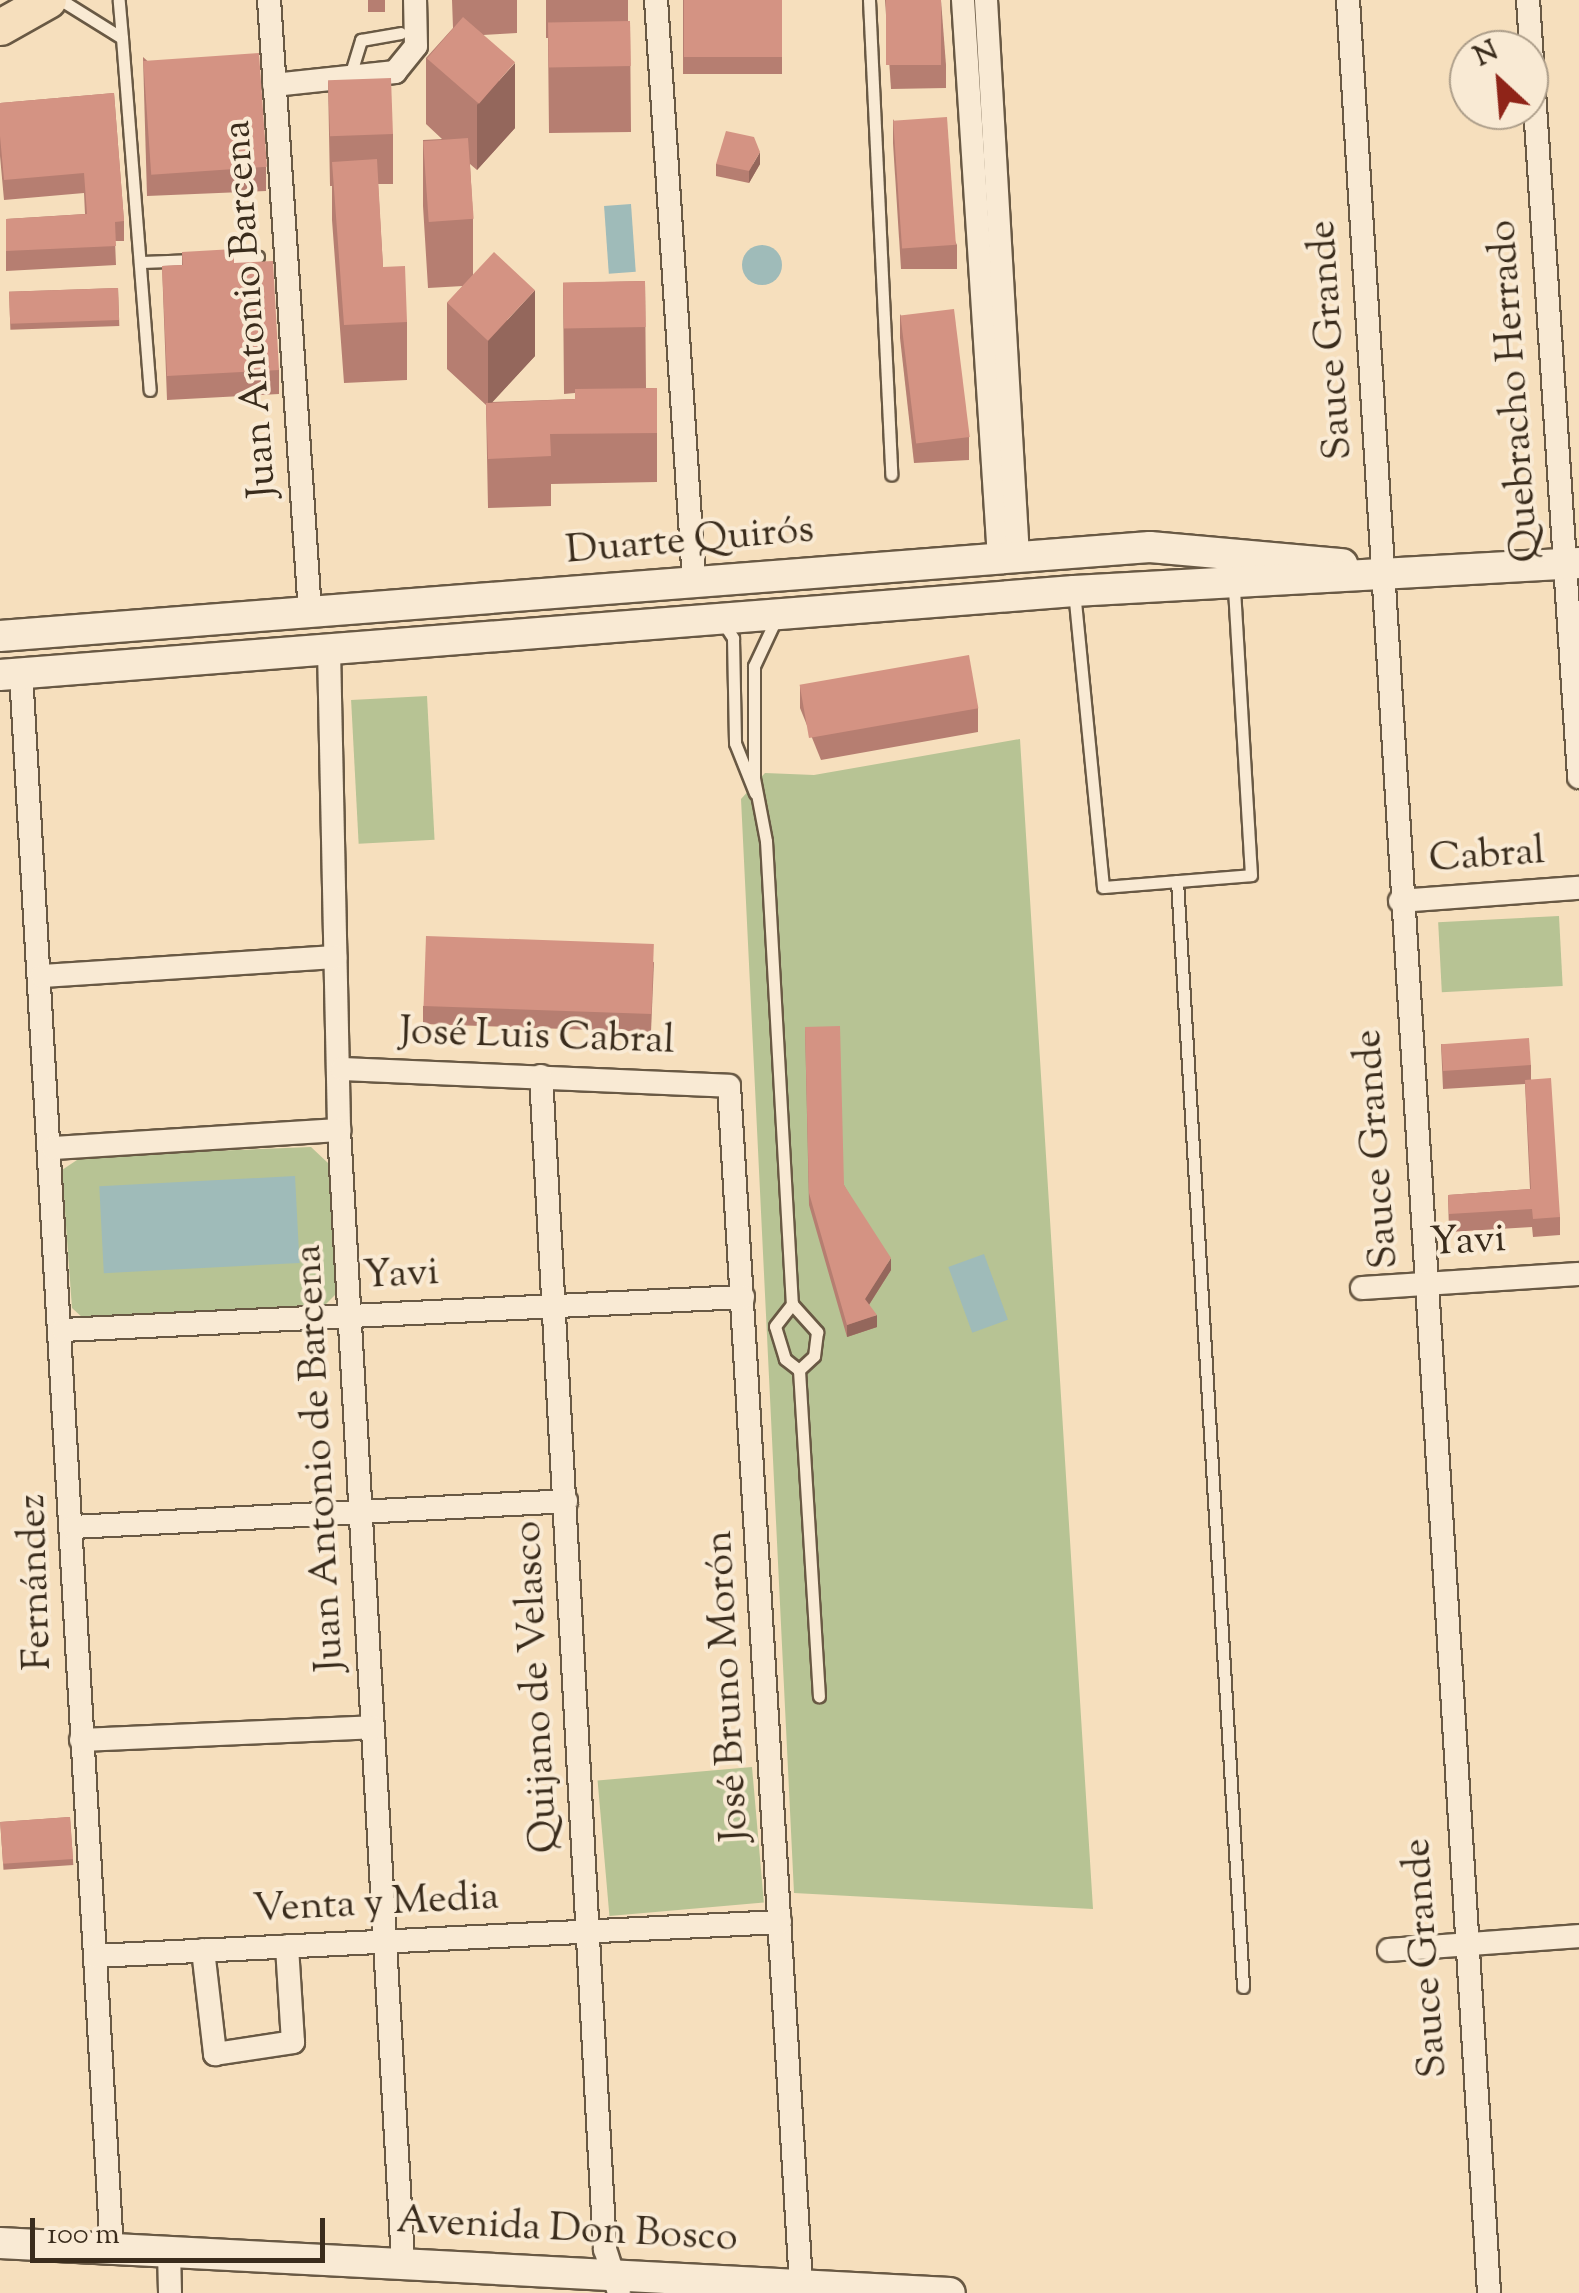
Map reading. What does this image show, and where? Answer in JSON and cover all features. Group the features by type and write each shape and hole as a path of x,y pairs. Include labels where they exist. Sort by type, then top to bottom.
{"main road":[{"path":"0,27 48,0"},
{"name":"Duarte Quirós","path":"0,636 1008,557 1202,547 1384,572"},
{"name":"Duarte Quirós","path":"10,674 1074,591 1572,563"},
{"name":"Avenida Don Bosco","path":"0,2243 402,2262 616,2284 800,2282 950,2293"}],"street":[{"name":"Juan Antonio Barcena","path":"269,0 310,612"},
{"path":"274,85 395,72 412,56 415,0"},
{"path":"656,0 694,582"},
{"path":"963,0 1008,557"},
{"path":"986,0 1008,557"},
{"name":"Sauce Grande","path":"1348,0 1463,1944 1489,2293"},
{"name":"Quebracho Herrado","path":"1528,0 1572,563 1579,778"},
{"name":"Juan Antonio de Barcena","path":"329,650 335,956 342,1069 340,1130 402,2262"},
{"name":"Fernández","path":"10,674 25,847 42,976 81,1740 112,2249"},
{"name":"Cabral","path":"1400,901 1579,888"},
{"path":"42,976 335,956"},
{"name":"José Luis Cabral","path":"342,1069 728,1086"},
{"name":"Quijano de Velasco","path":"541,1076 588,1932 616,2284"},
{"name":"José Bruno Morón","path":"728,1086 800,2282"},
{"path":"53,1148 340,1130"},
{"name":"Yavi","path":"1362,1288 1579,1274"},
{"name":"Yavi","path":"63,1330 743,1297"},
{"path":"73,1527 566,1502"},
{"path":"81,1740 373,1727"},
{"name":"Venta y Media","path":"95,1956 780,1922"},
{"path":"1389,1950 1579,1936"},
{"path":"203,1950 215,2054 293,2042 287,1946"},
{"path":"169,2251 170,2293"}],"lane":[{"path":"61,0 122,38"},
{"path":"118,0 150,390"},
{"path":"869,0 892,474"},
{"path":"348,79 355,46 400,34"},
{"path":"142,262 258,257"},
{"path":"1074,591 1103,887 1251,876 1234,585"},
{"path":"755,793 752,675 778,616"},
{"path":"721,620 733,638 734,743 755,793 766,841 792,1304 817,1332 814,1356 800,1370 818,1696"},
{"path":"1176,881 1243,1987"},
{"path":"792,1304 775,1326 785,1360 800,1370"}],"green space":[{"path":"427,696 435,840 359,844 351,700"},
{"path":"1020,739 1093,1909 794,1893 741,799 765,773 814,775"},
{"path":"1559,916 1563,986 1442,992 1438,922"},
{"path":"311,1147 328,1163 337,1293 324,1306 83,1318 72,1308 62,1170 83,1156"},
{"path":"752,1767 764,1902 609,1916 598,1781"}],"water":[{"path":"631,204 636,272 609,274 604,206"},
{"path":"762,245 776,251 782,265 776,279 762,285 748,279 742,265 748,251"},
{"path":"295,1176 300,1263 104,1273 99,1186"},
{"path":"984,1254 1008,1320 972,1333 948,1267"}],"building":[{"path":"684,0 782,0 782,57 684,57"},
{"path":"886,0 941,0 941,65 886,65"},
{"path":"463,17 515,62 479,104 427,59"},
{"path":"630,21 631,66 549,67 548,22"},
{"path":"259,53 267,167 151,175 143,61"},
{"path":"391,78 393,134 330,136 328,80"},
{"path":"114,93 124,221 115,222 116,246 6,251 6,219 87,214 84,173 4,180 0,103"},
{"path":"947,117 956,245 902,248 893,121"},
{"path":"726,131 754,137 760,152 749,171 716,164"},
{"path":"468,138 474,219 429,222 423,141"},
{"path":"377,159 383,267 405,266 407,322 344,325 332,162"},
{"path":"234,249 234,263 273,261 279,370 167,376 162,266 183,265 182,252"},
{"path":"494,252 535,290 488,341 447,302"},
{"path":"645,281 646,327 564,328 563,282"},
{"path":"118,288 119,320 10,324 9,292"},
{"path":"954,309 970,437 916,444 900,316"},
{"path":"657,388 657,433 550,434 551,456 488,459 486,403 575,399 575,389"},
{"path":"969,655 978,708 809,738 800,685"},
{"path":"426,936 654,944 651,1014 424,1006"},
{"path":"840,1026 844,1185 891,1258 865,1299 877,1315 847,1325 809,1193 805,1027"},
{"path":"1529,1038 1531,1065 1443,1071 1441,1044"},
{"path":"1551,1078 1560,1217 1533,1219 1532,1209 1449,1214 1448,1195 1531,1189 1525,1080"},
{"path":"70,1817 73,1859 3,1864 0,1822"}]}
